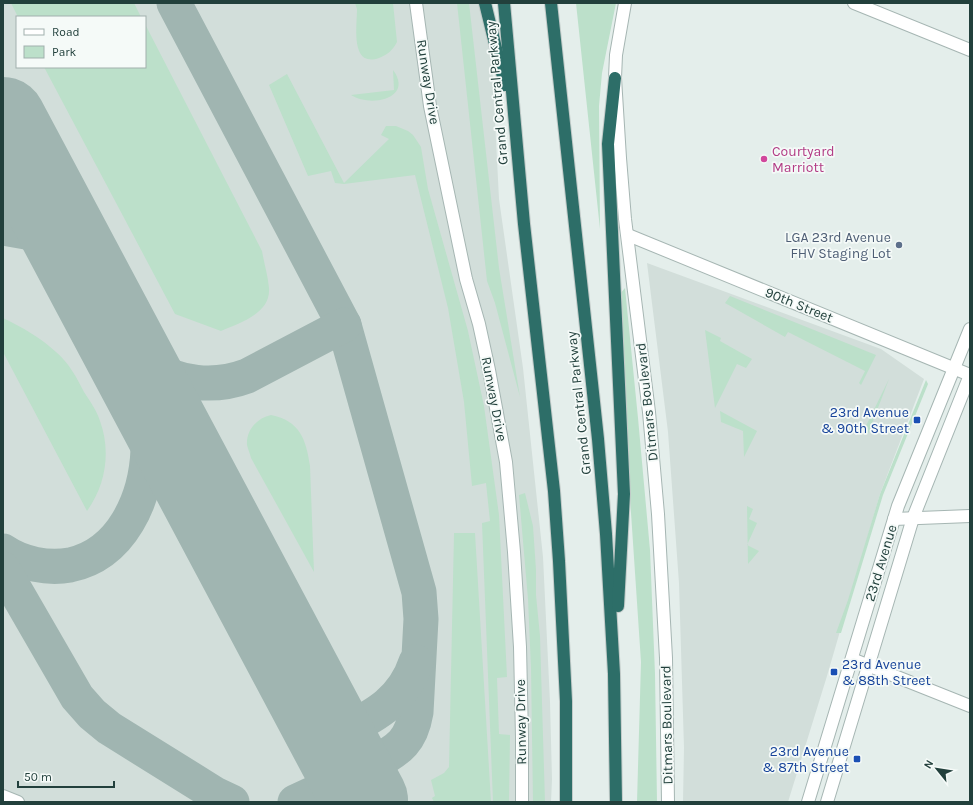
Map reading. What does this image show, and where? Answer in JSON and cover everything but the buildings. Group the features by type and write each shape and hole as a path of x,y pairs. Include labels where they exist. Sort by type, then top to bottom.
{"highway":[{"path":"485,3 515,132"},
{"name":"Grand Central Parkway","path":"504,3 531,295 548,432 559,561 566,701 566,802"},
{"name":"Grand Central Parkway","path":"550,3 603,487 610,580 614,674 616,802"},
{"path":"614,674 624,494 608,144 615,78"}],"street":[{"name":"Runway Drive","path":"416,3 430,106 466,279 479,324 506,462 514,545 520,647 522,802"},
{"name":"Ditmars Boulevard","path":"625,3 616,54 615,78 620,158 649,412 657,499 666,658 668,802"},
{"path":"854,3 970,50"},
{"name":"90th Street","path":"628,235 970,375"},
{"name":"23rd Avenue","path":"808,802 894,519 903,493 970,329"},
{"name":"23rd Avenue","path":"826,802 913,518 970,375"},
{"path":"894,519 970,516"},
{"path":"852,659 970,706"},
{"path":"3,796 18,802"}],"shaded area":[{"path":"3,3 489,3 499,199 523,368 543,557 550,702 552,779 551,802 3,802"},
{"path":"647,263 881,349 924,379 880,494 827,676 788,802 683,802 684,748 679,583 668,432"}],"green space":[{"path":"11,3 134,3 140,16 18,16"},
{"path":"355,3 393,3 397,42 392,50 385,55 379,58 370,59 363,57 359,51 356,35 357,9"},
{"path":"457,3 469,3 499,268 520,397 495,303 487,281"},
{"path":"576,3 616,3 602,73 599,106 600,229"},
{"path":"146,26 262,251 269,288 265,305 259,311 245,321 221,331 175,314 45,68 146,68"},
{"path":"393,70 398,80 398,88 394,94 387,98 369,101 359,99 351,95 394,90"},
{"path":"287,74 344,183 389,139 381,135 386,126 396,126 408,131 413,135 421,147 428,189 468,331 484,406 499,515 507,677 497,678 499,734 510,735 509,802 493,802 482,523 490,521 486,483 472,486 464,402 448,308 415,175 344,184 335,183 331,171 308,176 269,85"},
{"path":"625,288 650,550 655,674 657,802 637,802 641,662 629,483 620,294"},
{"path":"730,296 876,355 861,385 859,383 865,371 788,332 785,337 725,303"},
{"path":"3,318 38,337 61,356 72,371 97,414 105,444 105,468 99,490 87,511 3,352"},
{"path":"705,330 721,338 720,341 752,359 746,368 737,364 715,408"},
{"path":"889,379 868,434 863,432"},
{"path":"926,380 928,384 883,495 841,633 836,633 848,600 880,494"},
{"path":"720,411 757,431 744,457 743,431 721,422"},
{"path":"271,415 289,422 295,427 304,440 306,447 310,466 314,572 251,458 247,447 248,434 253,426 261,419"},
{"path":"525,493 533,526 536,570 536,595 540,636 545,802 533,802 531,668 528,599 519,495"},
{"path":"747,506 753,509 749,519 757,523 748,544"},
{"path":"454,533 475,533 491,802 434,802 432,798 435,796 431,780 444,773 449,767"},
{"path":"748,545 759,551 748,564"}],"taxiway":[{"path":"174,3 344,325 419,592 421,619 416,712 413,725 408,736 399,747 386,756 332,785 295,802"},
{"path":"3,228 66,239"},
{"path":"117,336 145,362 160,372 184,380 210,383 235,380 247,376 344,325"},
{"path":"3,551 27,562 44,566 62,566 88,559 104,549 117,537 128,522 136,505 146,469 148,450 147,431 137,374"},
{"path":"3,569 77,697 92,714 109,728 215,794 232,802"},
{"path":"332,738 371,717 393,700 410,677 416,662"}],"runway":[{"path":"3,120 365,800"}],"place":[{"name":"Courtyard Marriott","path":"764,159"},
{"name":"LGA 23rd Avenue FHV Staging Lot","path":"899,245"},
{"name":"23rd Avenue & 90th Street","path":"917,420"},
{"name":"23rd Avenue & 88th Street","path":"834,672"},
{"name":"23rd Avenue & 87th Street","path":"857,759"}]}
